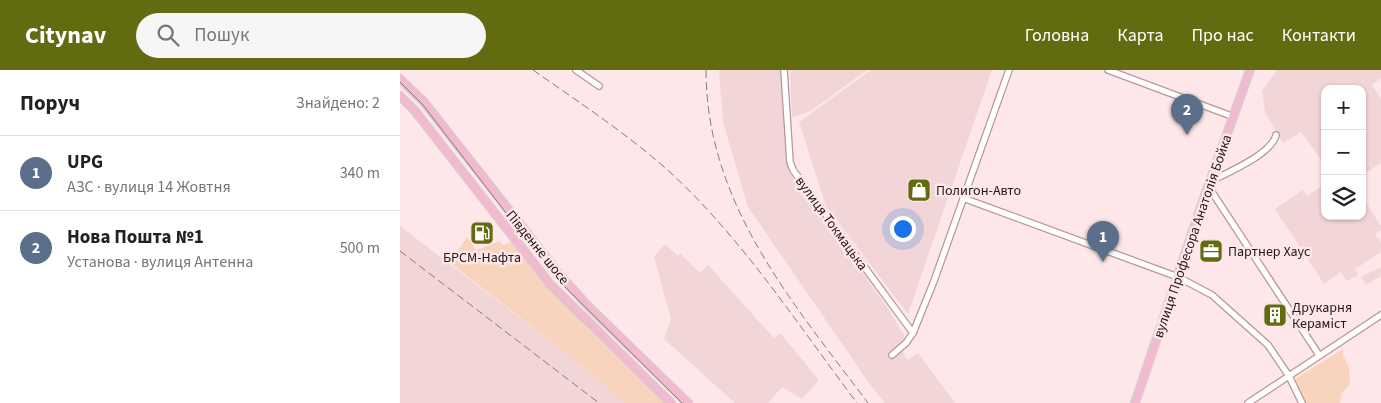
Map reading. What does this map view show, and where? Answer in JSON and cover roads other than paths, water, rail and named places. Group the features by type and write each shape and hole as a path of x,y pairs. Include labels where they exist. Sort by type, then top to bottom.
{"main road":[{"name":"вулиця Професора Анатолія Бойка","path":"1135,403 1209,184 1250,70"},
{"name":"Південне шосе","path":"400,79 424,102 560,275 587,305 688,403"},
{"name":"Південне шосе","path":"400,96 415,111 550,284 671,403"}],"street":[{"path":"576,70 599,86"},
{"name":"вулиця Токмацька","path":"784,70 790,162 793,170 912,333"},
{"path":"892,355 906,343 912,333 934,281 1009,70"},
{"path":"1108,70 1234,117"},
{"path":"1276,135 1273,144 1244,164 1209,184 1319,355"},
{"path":"963,198 1178,277 1212,295 1268,344 1289,376 1302,403"},
{"path":"1248,403 1381,315"}],"tram line":[{"path":"400,82 423,105 556,278 682,403"}],"railway":[{"path":"533,70 639,146 672,174 698,200 747,255 857,403"},
{"path":"706,70 710,118 721,164 737,207 759,249 784,289 868,403"},
{"path":"400,251 599,403"}],"place":[{"name":"Нова Пошта №1","path":"1187,135"},
{"name":"Полигон-Авто","path":"919,190"},
{"name":"БРСМ-Нафта","path":"482,233"},
{"name":"Партнер Хаус","path":"1211,251"},
{"name":"UPG","path":"1103,262"},
{"name":"Друкарня Кераміст","path":"1275,315"}]}
